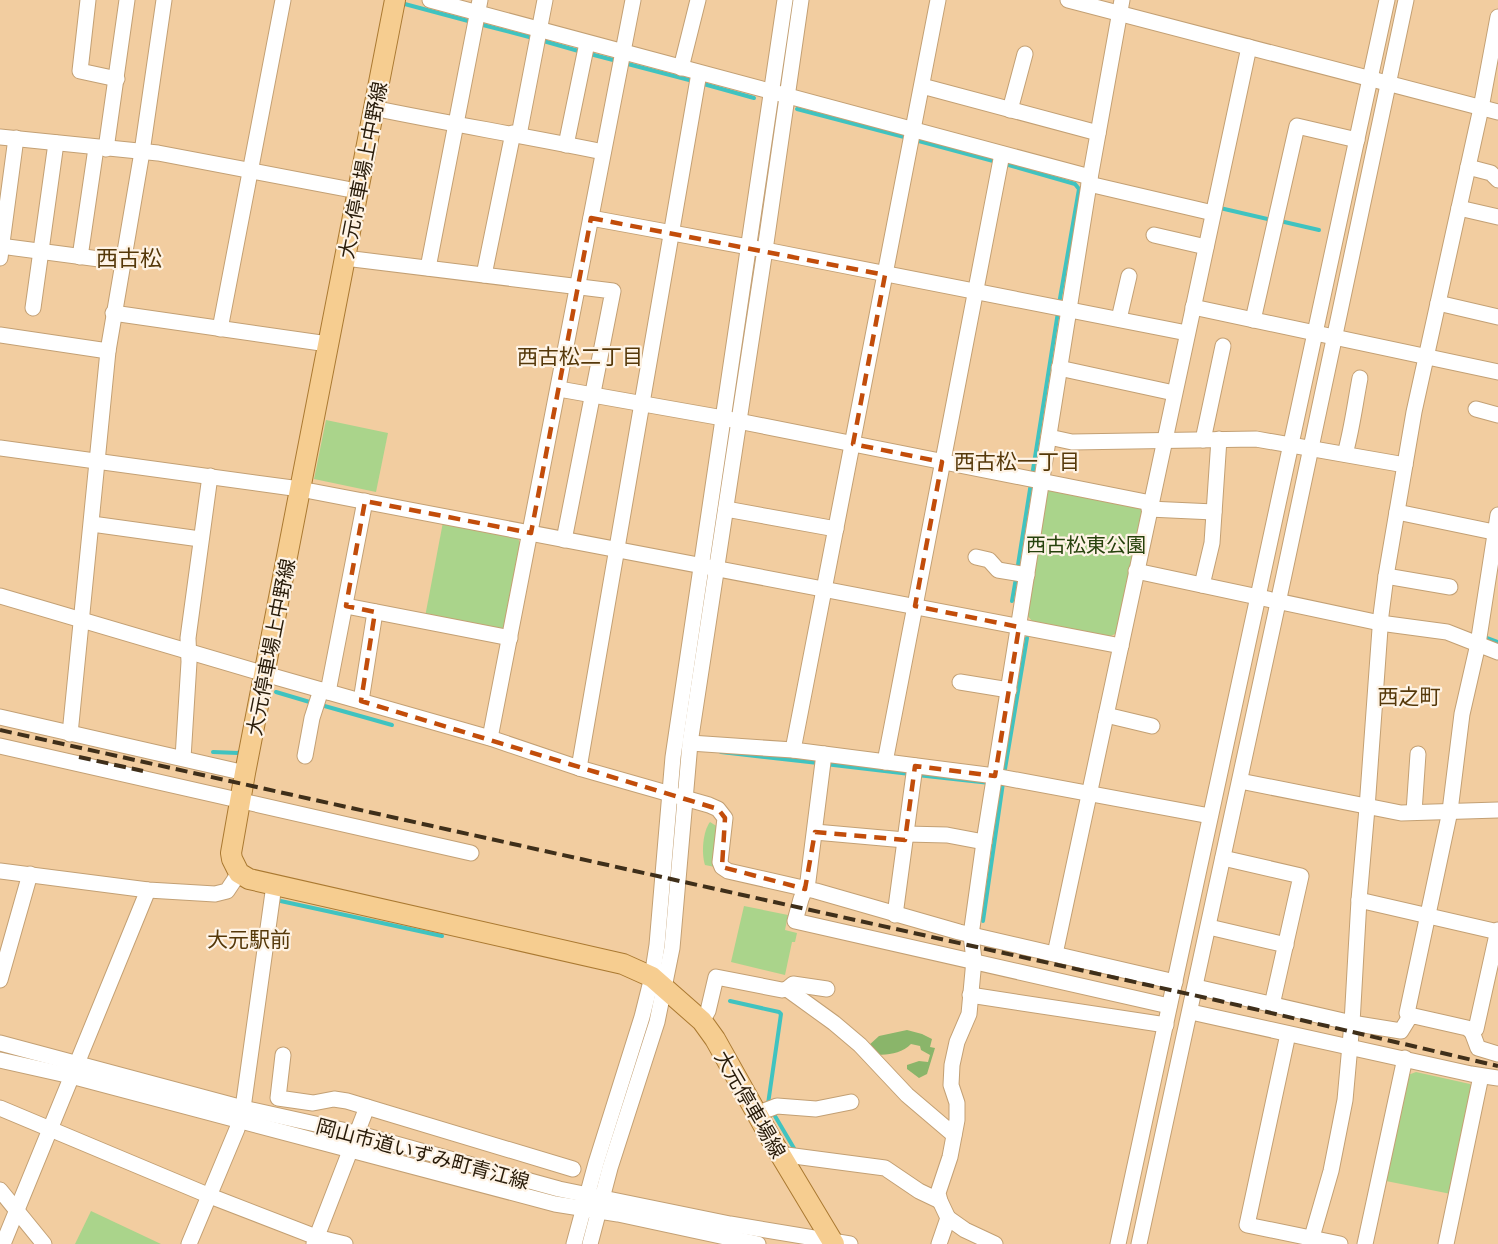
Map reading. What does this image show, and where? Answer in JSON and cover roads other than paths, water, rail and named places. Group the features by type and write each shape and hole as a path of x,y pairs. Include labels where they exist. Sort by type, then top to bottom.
{"main road":[{"name":"大元停車場上中野線","path":"239,873 231,853 245,773 395,0"},
{"path":"239,873 272,894 623,964 659,982"},
{"name":"大元停車場線","path":"659,982 702,1021 766,1110 779,1154 838,1243"}],"street":[{"path":"88,0 80,71 117,79"},
{"path":"80,257 117,79 127,0"},
{"path":"69,734 108,351 142,153 164,0"},
{"path":"220,329 284,0"},
{"path":"430,0 538,36 621,58 681,68 698,79 787,96 912,137 1213,213"},
{"path":"484,275 545,0"},
{"path":"490,738 633,0"},
{"path":"681,68 698,0"},
{"path":"677,795 673,757 785,0"},
{"path":"574,1244 593,1203 642,1017 659,982 657,945 677,795 690,743 801,0"},
{"path":"793,750 938,0"},
{"path":"1068,0 1120,7 1249,47 1498,112"},
{"path":"1118,1244 1387,0"},
{"path":"1139,1244 1191,1012 1406,0"},
{"path":"995,1244 965,1230 948,1218 938,1193 950,1156 957,1120 957,1103 951,1085 952,1065 957,1042 974,996 971,935 984,842 998,780 1019,627 1020,574 1035,481 1048,437 1059,368 1063,309 1120,7"},
{"path":"428,268 477,15"},
{"path":"1311,1241 1331,1171 1346,1100 1380,623 1386,576 1426,356 1481,108 1498,17"},
{"path":"1055,954 1249,47"},
{"path":"566,145 586,49"},
{"path":"1010,110 1025,54"},
{"path":"579,768 698,79"},
{"path":"922,86 1098,133"},
{"path":"373,108 603,152"},
{"path":"1253,320 1298,126 1357,140"},
{"path":"0,137 158,153 357,190"},
{"path":"16,138 5,179 1,250 41,252 122,262"},
{"path":"33,308 56,143"},
{"path":"885,762 1001,160"},
{"path":"1468,167 1491,172 1498,180"},
{"path":"1459,208 1498,217"},
{"path":"591,218 1187,333"},
{"path":"1154,236 1206,247"},
{"path":"345,258 613,291 564,540"},
{"path":"1119,319 1129,276"},
{"path":"1438,303 1498,317"},
{"path":"1193,307 1498,372"},
{"path":"113,314 328,344"},
{"path":"0,335 108,351"},
{"path":"1203,440 1223,346"},
{"path":"1059,368 1174,393"},
{"path":"1345,454 1354,421 1353,413 1360,378"},
{"path":"559,389 723,418 1150,506 1214,512"},
{"path":"1476,409 1498,415"},
{"path":"1048,437 1072,442 1256,439 1405,465"},
{"path":"1202,585 1212,543 1219,440"},
{"path":"0,448 300,489 1121,646"},
{"path":"183,758 188,638 210,476"},
{"path":"305,756 346,606 365,501"},
{"path":"726,509 836,529"},
{"path":"1397,512 1496,532"},
{"path":"1409,1018 1407,1013 1450,811 1462,714 1478,644 1498,515"},
{"path":"92,524 200,539"},
{"path":"976,557 989,560 998,570 1020,574"},
{"path":"1136,571 1380,623 1447,632 1498,652"},
{"path":"1386,576 1450,587"},
{"path":"0,596 189,650 265,674 321,697 361,701 490,738 579,768 677,795 718,809 725,818 721,855 722,867 728,871 805,889 971,935 1175,982"},
{"path":"346,606 510,638"},
{"path":"361,701 375,612"},
{"path":"960,682 1009,690"},
{"path":"1106,715 1152,726"},
{"path":"0,717 245,773"},
{"path":"690,743 793,750 824,760 885,762 914,771 998,780 1210,816"},
{"path":"0,746 471,853"},
{"path":"1414,812 1418,754"},
{"path":"824,760 805,889 795,921 1169,1006"},
{"path":"895,915 914,771"},
{"path":"1240,781 1401,813 1498,810"},
{"path":"815,832 905,837 947,835 984,842"},
{"path":"1223,858 1301,876 1272,1005"},
{"path":"0,871 148,890 215,894 227,891 239,873"},
{"path":"0,980 30,874"},
{"path":"3,1244 148,890"},
{"path":"189,1244 242,1114 272,894"},
{"path":"1359,900 1498,931 1476,1029 1472,1032"},
{"path":"1209,927 1286,945"},
{"path":"702,1021 708,1011 716,977 782,990 793,984 827,989"},
{"path":"1196,987 1352,1023 1401,1031 1409,1018 1414,1016 1467,1028 1472,1032 1478,1048 1498,1054"},
{"path":"787,989 860,1045 907,1095 954,1135"},
{"path":"974,996 1166,1026"},
{"path":"1191,1012 1498,1078"},
{"path":"1288,1034 1247,1225 1311,1241 1340,1244"},
{"name":"岡山市道いずみ町青江線","path":"0,1043 73,1070 242,1114 356,1133 506,1175 593,1203 838,1243"},
{"path":"283,1055 278,1098 314,1103 340,1100 573,1169"},
{"path":"1365,1244 1405,1058"},
{"name":"岡山市道いずみ町青江線","path":"0,1060 73,1070"},
{"path":"1446,1244 1481,1076"},
{"path":"766,1110 816,1109 851,1102"},
{"path":"315,1241 367,1107"},
{"path":"0,1108 315,1241 345,1244"},
{"path":"242,1114 350,1150 524,1196 593,1203 699,1238 758,1244"},
{"path":"779,1154 885,1168 919,1191 940,1201"},
{"path":"0,1190 44,1244"},
{"path":"590,1244 593,1203"},
{"path":"939,1244 948,1218"}],"waterway":[{"path":"401,3 472,22"},
{"path":"479,24 533,38"},
{"path":"540,40 582,52"},
{"path":"590,54 617,61"},
{"path":"624,63 693,81"},
{"path":"700,83 754,98"},
{"path":"797,109 908,138"},
{"path":"915,140 997,162"},
{"path":"1005,164 1075,184 1079,189 1059,304"},
{"path":"1220,208 1272,220"},
{"path":"1280,221 1319,230"},
{"path":"1032,476 1058,312"},
{"path":"1017,571 1031,483"},
{"path":"1012,601 1016,578"},
{"path":"1484,637 1498,642"},
{"path":"1004,775 1027,638"},
{"path":"276,692 313,703"},
{"path":"321,705 392,725"},
{"path":"213,752 238,753 241,751"},
{"path":"721,752 818,763"},
{"path":"825,764 910,774"},
{"path":"917,775 990,783"},
{"path":"983,921 1003,783"},
{"path":"276,900 442,936"},
{"path":"730,1001 781,1014 768,1104"},
{"path":"772,1111 795,1150"}],"railway":[{"path":"0,730 1220,1001 1498,1066"},
{"path":"79,757 143,771"}],"district":[{"name":"西古松","path":"129,257"},
{"name":"西古松二丁目","path":"580,355"},
{"name":"西古松一丁目","path":"1017,460"},
{"name":"西之町","path":"1409,695"},
{"name":"大元駅前","path":"249,938"}],"park label":[{"name":"西古松東公園","path":"1086,544"}]}
